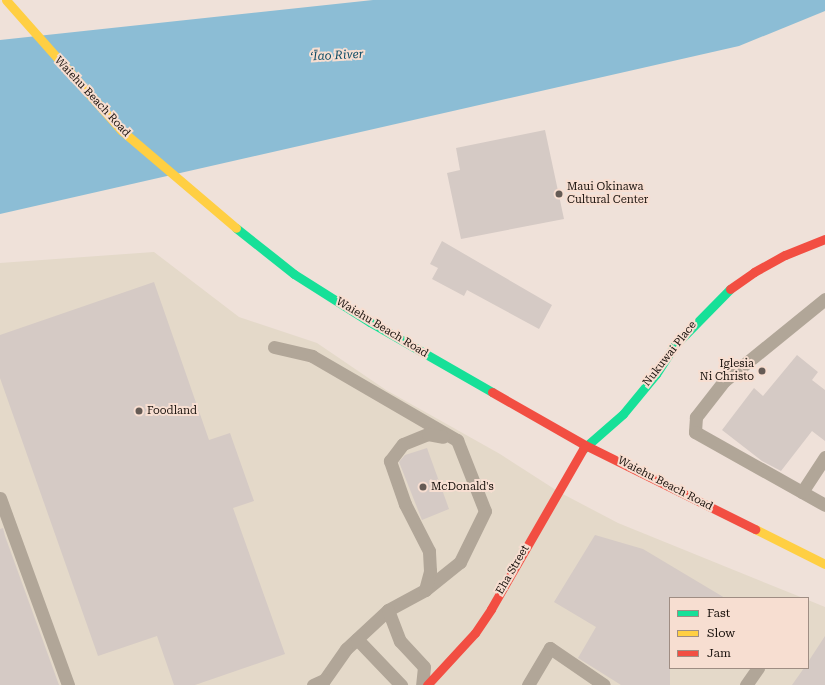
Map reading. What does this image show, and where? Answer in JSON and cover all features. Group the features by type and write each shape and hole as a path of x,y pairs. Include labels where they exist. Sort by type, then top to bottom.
{"street":[{"name":"Waiehu Beach Road","path":"6,0 121,130 200,199 306,282 427,356 585,445 825,564"},
{"name":"Nukuwai Place","path":"585,445 623,414 656,374 676,345 699,318 725,293 754,272 785,255 824,241"},
{"name":"Eha Street","path":"427,685 475,633 491,609 585,445"}],"lane":[{"path":"825,299 724,381 696,416 695,432 825,506"},
{"path":"274,347 312,356 458,440 485,510 460,562 425,590 388,610 346,649 324,680 313,685"},
{"path":"425,590 430,572 429,551 405,504 390,461 403,444 428,434 458,440"},
{"path":"802,492 825,457"},
{"path":"0,498 68,685"},
{"path":"388,610 400,640 424,667 422,685"},
{"path":"357,638 401,685"},
{"path":"528,685 550,648 604,685"},
{"path":"746,685 757,669"}],"shaded area":[{"path":"154,252 239,317 317,343 386,390 500,454 559,492 618,523 801,597 669,597 669,669 809,669 809,600 825,607 825,685 0,685 0,263"}],"water":[{"name":"ʻĪao River","path":"373,0 825,0 825,11 739,46 0,214 0,40"}],"building":[{"path":"545,130 564,219 461,239 447,173 460,170 456,148"},
{"path":"442,241 552,305 539,329 467,290 464,296 432,279 438,268 430,264"},
{"path":"154,282 209,440 230,433 254,501 233,508 285,654 195,685 174,685 157,636 98,656 0,378 0,335"},
{"path":"797,355 818,372 812,380 825,390 825,441 812,431 781,471 762,461 722,430 754,388 763,396"},
{"name":"McDonald's","path":"427,448 449,509 422,520 399,462 405,455"},
{"path":"3,528 59,685 0,685 0,529"},
{"path":"595,535 643,549 723,597 669,597 670,685 621,685 578,658 596,627 554,602"},
{"path":"825,636 825,685 792,685 803,669 809,669 809,660"}],"traffic: fast":[{"path":"236,228 294,274 370,322 492,392"},
{"path":"583,449 623,414 656,374 675,345 730,289"}],"traffic: slow":[{"path":"6,0 121,130 236,228"},
{"path":"755,529 825,564"}],"traffic: jam":[{"path":"730,289 754,272 785,255 825,239"},
{"path":"492,392 585,445 755,529"},
{"path":"427,685 475,633 491,609 583,449"}],"place":[{"name":"Maui Okinawa Cultural Center","path":"559,194"},
{"name":"Iglesia Ni Christo","path":"762,371"},
{"name":"Foodland","path":"139,411"},
{"name":"McDonald's","path":"423,487"}]}
